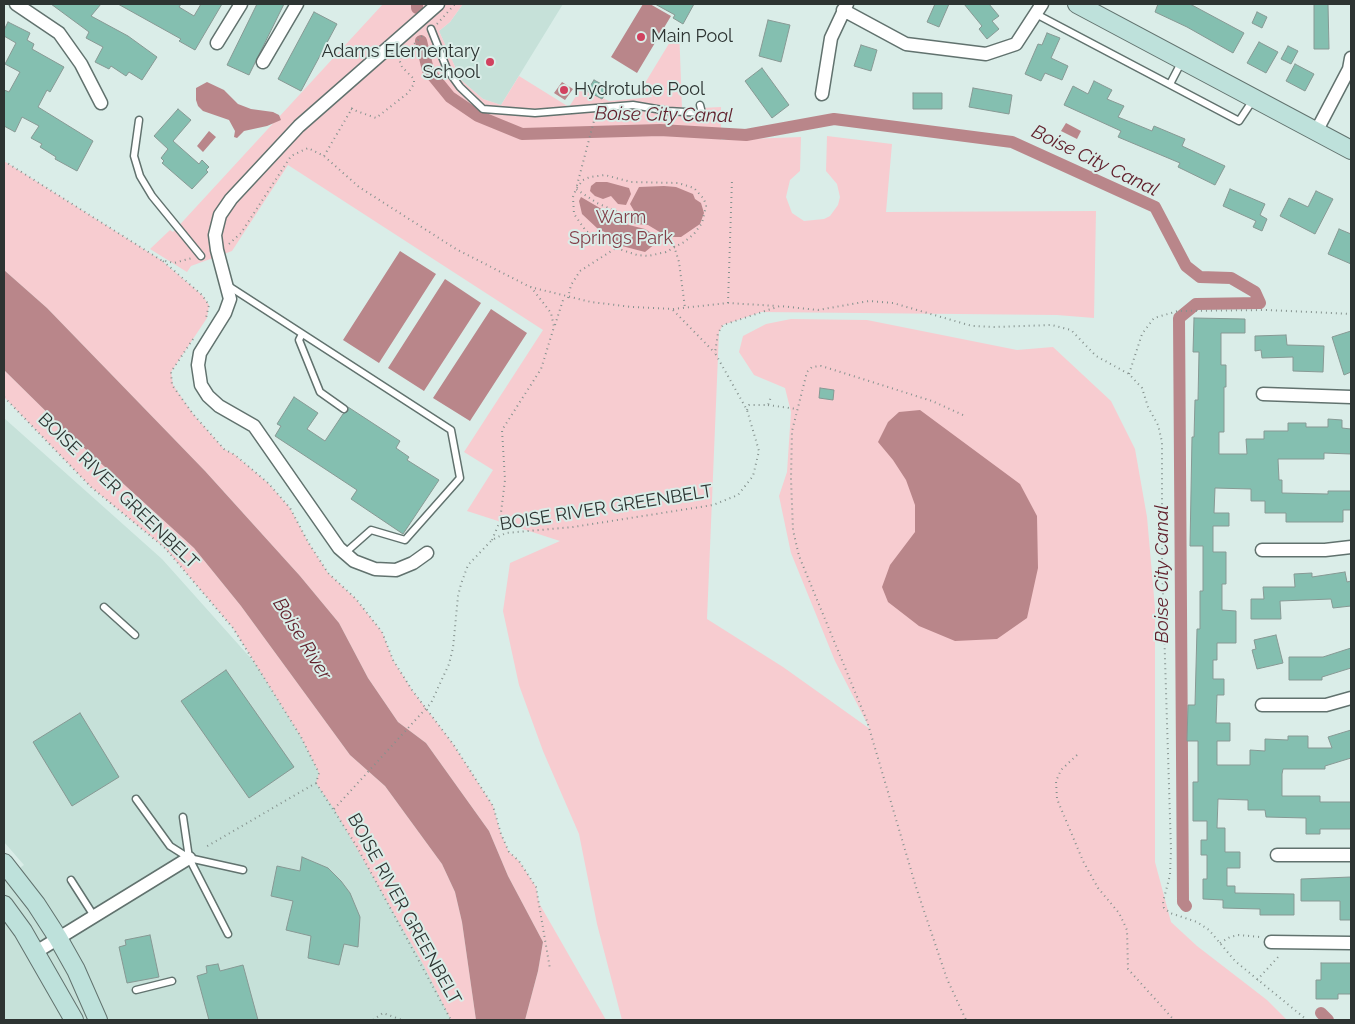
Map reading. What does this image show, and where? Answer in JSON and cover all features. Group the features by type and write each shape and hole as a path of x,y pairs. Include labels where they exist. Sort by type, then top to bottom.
{"main road":[{"path":"1077,4 1317,130 1351,150"},
{"path":"4,863 36,904 58,938 76,970 98,1020"},
{"path":"4,905 36,952 74,1020"}],"street":[{"path":"16,4 59,34 81,64 101,103"},
{"path":"217,43 241,4"},
{"path":"264,62 297,4"},
{"path":"427,553 413,563 396,570 375,569 354,561 339,548 254,426 219,406 208,396 201,384 198,365 200,353 225,314 230,299 217,250 216,234 220,216 253,174 317,109 438,4"},
{"path":"822,94 831,38 845,7 906,44 986,54 1016,44 1039,9"},
{"path":"1317,130 1349,69 1351,58"},
{"path":"1263,394 1351,397"},
{"path":"1262,550 1325,550 1351,547"},
{"path":"1262,705 1326,705 1351,698"},
{"path":"1277,855 1351,855"},
{"path":"36,952 189,858"},
{"path":"1267,940 1351,942"}],"lane":[{"path":"1039,9 1170,84 1239,120 1254,98"},
{"path":"431,29 452,75 460,87 483,109 535,113 633,104 668,111 702,113 700,105"},
{"path":"1170,84 1183,60"},
{"path":"140,120 134,156 140,176 152,196 202,256"},
{"path":"227,285 450,430 460,478 404,540 371,530 345,553"},
{"path":"302,334 299,340 320,392 344,409"},
{"path":"104,607 135,635"},
{"path":"136,799 170,846 189,858 243,870"},
{"path":"183,817 189,858 228,934"},
{"path":"71,880 94,916"},
{"path":"136,990 172,981"}],"path":[{"path":"351,109 376,118 408,93 414,84 414,79 402,67 399,59 401,55 451,11 455,4"},
{"path":"324,156 354,104"},
{"path":"576,190 584,180 597,175 631,182 670,182 694,188 700,193 706,203 702,223 694,234 659,254 648,256 637,256 593,236 577,221 572,205 590,137 593,127"},
{"path":"217,250 230,243 241,233 291,156 308,148 324,156 359,187 456,249 530,287 568,298 610,305 673,309 728,303 818,310 869,301 893,303 972,326 1052,325 1071,330 1096,356 1129,374 1142,388 1148,407 1158,425 1162,442 1162,563 1171,850 1170,874 1163,902 1164,908 1170,913 1197,922 1209,930 1235,961 1307,1020"},
{"path":"4,161 161,260 202,295 209,305 207,318 202,325"},
{"path":"728,303 732,179"},
{"path":"576,190 620,213 627,213"},
{"path":"674,246 680,262 685,309"},
{"path":"568,298 571,285 580,271 616,248"},
{"path":"161,260 174,263 202,256"},
{"path":"530,287 551,313 554,327"},
{"path":"492,540 500,521 505,480 502,430 541,369 564,297"},
{"path":"715,353 718,333 723,325 780,306"},
{"name":"BOISE RIVER GREENBELT","path":"334,809 427,709 442,683 449,664 453,648 458,596 464,578 473,558 492,540 506,533 573,527 714,505 738,495 753,476 759,451 747,410 715,353 673,309"},
{"path":"1129,374 1142,334 1154,318 1178,311 1268,310 1351,314"},
{"path":"197,333 171,372 172,384 194,414 224,449 235,455 268,483 290,508 308,542 328,573 356,599 382,632 393,660 453,744 493,806 501,834 509,852 519,862 536,887 550,969"},
{"path":"963,415 932,402 821,366 812,367 807,372 792,430 791,479 793,530 799,556 867,721 919,896 947,980 966,1020"},
{"name":"BOISE RIVER GREENBELT","path":"4,397 91,487 164,548 233,628 301,737 319,773 316,783 334,809 452,1020"},
{"path":"768,404 771,397"},
{"path":"747,410 749,406 768,404 797,409"},
{"path":"1077,755 1061,770 1056,781 1057,799 1083,861 1098,888 1119,914 1127,930 1128,968 1174,1020"},
{"path":"204,848 316,783"},
{"path":"1220,943 1240,935 1267,940"},
{"path":"1257,980 1280,955"},
{"path":"374,1020 383,1013 402,1020"}],"shaded area":[{"name":"Adams Elementary School","path":"463,4 563,4 501,105 483,99 461,80 439,31 450,22"},
{"path":"4,418 162,559 340,758 467,1020 4,1020 4,879 24,865 4,842"}],"green space":[{"name":"Warm Springs Park","path":"383,4 413,4 413,7 416,4 463,4 450,22 439,31 461,80 483,99 501,105 519,76 569,107 581,88 609,101 653,97 642,88 679,27 682,109 721,107 721,140 801,137 800,171 790,180 786,197 792,213 804,221 824,219 830,216 838,205 840,197 837,184 826,171 827,136 892,144 886,212 1096,211 1094,318 1057,315 761,312 723,325 719,332 707,619 783,667 870,729 835,661 791,553 779,496 787,472 791,412 785,388 754,375 739,352 743,336 766,324 791,319 867,320 1017,350 1053,347 1111,401 1135,449 1147,517 1155,608 1155,862 1171,922 1197,946 1267,1000 1287,1020 622,1020 597,924 579,834 543,751 519,685 503,611 510,563 560,541 467,511 493,470 464,452 543,330 288,165 232,251 191,266 187,272 150,249 170,230 173,232"},
{"path":"4,161 161,260 202,295 209,305 207,318 171,372 173,385 193,414 224,449 235,455 268,483 290,508 308,542 328,573 356,599 382,632 393,660 412,690 453,744 493,806 501,834 509,852 519,861 536,887 539,903 606,1020 525,1020 538,971 543,942 508,876 489,831 426,743 398,722 368,678 339,623 300,576 205,471 47,308 4,270"},
{"path":"4,370 72,437 194,548 241,606 350,755 385,786 442,864 455,892 462,922 476,1020 451,1020 423,964 334,809 316,783 319,773 301,737 233,628 165,548 91,487 4,397"}],"water":[{"name":"Main Pool","path":"643,4 650,4 671,16 637,73 611,57"},
{"path":"207,82 224,90 238,104 251,109 273,112 279,115 281,120 267,126 244,131 237,138 234,137 235,131 229,120 203,111 198,106 196,88"},
{"name":"Hydrotube Pool","path":"562,82 573,89 565,100 554,93"},
{"path":"1066,123 1081,131 1077,139 1061,131"},
{"path":"209,131 216,137 203,152 197,146"},
{"path":"596,182 607,182 629,188 631,194 626,205 618,204 611,196 603,199 595,196 590,191 591,186"},
{"path":"639,187 676,187 693,194 695,199 701,203 704,213 700,224 681,237 668,237 648,225 635,224 632,221 636,214 630,204"},
{"path":"581,197 629,225 645,229 661,239 645,252 618,245 607,233 598,229 582,214 579,201"},
{"path":"400,251 436,274 379,363 343,340"},
{"name":"Boise River","path":"4,270 47,308 205,471 300,576 339,623 368,678 398,722 426,743 489,831 508,876 543,942 538,971 525,1020 476,1020 462,922 455,892 442,864 385,786 350,755 241,606 194,548 72,437 4,370"},
{"path":"445,279 481,303 424,391 388,368"},
{"path":"491,309 527,333 470,421 433,398"},
{"path":"920,410 1020,484 1037,516 1038,568 1027,618 997,639 955,641 919,626 888,602 882,587 890,565 915,532 915,505 906,480 878,442 888,422 899,412"}],"building":[{"path":"51,4 101,4 91,16 128,36 157,57 142,80 129,72 126,76 111,66 109,69 95,62 103,47 86,38 89,32"},
{"path":"118,4 181,4 179,7 194,16 201,4 222,4 195,50 179,41 181,39"},
{"path":"257,4 284,4 249,75 227,65"},
{"path":"655,4 694,4 683,24 673,18 675,15"},
{"path":"935,4 949,4 939,27 927,22"},
{"path":"964,4 989,4 999,16 992,21 999,29 987,39 979,29 982,26"},
{"path":"1158,4 1190,4 1244,33 1233,53 1187,27 1155,12"},
{"path":"1314,4 1328,4 1329,49 1314,49"},
{"path":"314,12 337,24 301,91 278,79"},
{"path":"1257,12 1267,17 1262,28 1252,23"},
{"path":"768,20 790,25 781,62 759,56"},
{"path":"8,22 30,33 27,40 34,44 32,49 64,67 50,92 47,90 38,107 93,141 77,171 55,159 56,157 40,147 42,144 31,138 39,126 22,117 15,132 4,126 4,90 9,92 20,72 5,64 16,43 4,36 4,30"},
{"path":"1047,33 1060,38 1051,58 1068,66 1062,80 1045,73 1041,81 1025,74 1038,44 1042,45"},
{"path":"1259,42 1278,52 1266,73 1247,63"},
{"path":"861,45 877,50 871,71 854,66"},
{"path":"1288,46 1298,51 1291,64 1281,59"},
{"path":"1295,64 1314,74 1305,91 1286,81"},
{"path":"762,68 789,105 772,118 745,81"},
{"path":"594,80 609,88 602,99 587,91"},
{"path":"1094,81 1112,90 1107,99 1124,106 1118,117 1152,131 1154,126 1185,139 1182,146 1225,166 1215,185 1178,167 1180,163 1118,137 1121,131 1064,105 1073,86 1088,94"},
{"path":"973,88 1012,95 1009,114 969,107"},
{"path":"913,93 942,93 942,109 913,109"},
{"path":"178,109 191,120 173,141 199,164 202,160 209,167 206,170 208,172 192,189 162,163 164,161 161,158 168,149 154,136"},
{"path":"1230,189 1265,204 1260,215 1267,219 1262,231 1253,227 1256,221 1223,206"},
{"path":"1316,191 1333,199 1315,234 1280,216 1289,198 1308,207"},
{"path":"1339,229 1351,234 1351,264 1328,254"},
{"path":"1194,318 1245,319 1245,333 1221,333 1221,365 1226,365 1226,387 1224,387 1224,432 1219,432 1219,454 1247,454 1246,439 1264,439 1264,431 1288,431 1288,423 1306,423 1306,427 1328,427 1328,419 1342,420 1342,428 1351,429 1351,454 1324,453 1324,459 1278,459 1279,480 1282,480 1282,493 1328,494 1328,491 1351,491 1351,510 1343,510 1343,522 1286,522 1286,513 1265,513 1265,501 1251,501 1251,489 1215,488 1214,513 1229,513 1229,526 1213,526 1213,552 1226,552 1226,584 1222,584 1222,610 1236,611 1236,643 1217,643 1217,660 1213,660 1213,679 1224,679 1224,695 1217,695 1216,723 1230,723 1230,741 1217,741 1217,765 1250,765 1250,750 1265,751 1265,739 1288,740 1288,736 1308,736 1308,748 1332,748 1328,737 1351,730 1351,758 1325,766 1325,769 1283,769 1282,796 1320,796 1320,802 1351,802 1351,829 1320,829 1320,834 1306,834 1306,818 1266,817 1265,810 1248,810 1248,800 1218,799 1217,828 1225,828 1225,852 1240,852 1240,868 1227,868 1227,886 1235,886 1235,893 1294,894 1294,915 1260,915 1260,909 1223,908 1223,900 1203,899 1203,879 1207,879 1207,855 1201,855 1201,840 1207,840 1207,821 1193,821 1193,782 1198,782 1198,741 1187,741 1188,705 1195,705 1197,629 1200,629 1200,591 1203,591 1203,546 1190,546 1192,437 1194,437 1195,400 1198,400 1199,352 1193,352"},
{"path":"1351,331 1351,372 1344,375 1332,337"},
{"path":"1286,335 1287,345 1324,346 1323,372 1293,371 1293,357 1262,358 1261,350 1255,351 1255,336"},
{"path":"820,388 834,390 833,400 819,398"},
{"path":"294,397 318,413 307,429 325,441 343,414 348,411 348,407 400,441 396,448 409,457 407,460 439,480 403,534 351,499 357,490 275,436 281,426 277,424"},
{"path":"1345,572 1347,582 1351,581 1351,606 1333,608 1331,599 1280,601 1281,619 1251,619 1251,599 1264,599 1263,587 1295,587 1294,574 1312,573 1312,577"},
{"path":"1276,635 1283,663 1257,669 1252,650 1256,649 1254,640"},
{"path":"1351,648 1351,668 1322,677 1322,680 1289,680 1289,657 1323,657"},
{"path":"226,670 294,767 249,798 181,701"},
{"path":"80,713 119,777 72,806 33,742"},
{"path":"302,857 328,868 341,881 350,893 360,917 358,947 344,944 339,965 308,958 311,936 286,930 293,901 271,896 277,866 300,871"},
{"path":"1351,877 1351,920 1340,920 1340,901 1301,901 1301,879"},
{"path":"150,935 159,977 127,983 119,947 126,945 125,940"},
{"path":"1321,963 1351,963 1351,994 1338,994 1338,999 1316,999 1316,980 1321,980"},
{"path":"218,964 220,971 243,965 258,1020 209,1020 197,976 207,973 206,966"}],"waterway":[{"name":"Boise City Canal","path":"421,41 428,70 450,97 478,116 522,134 660,130 746,135 834,119 1012,142 1155,207 1186,266 1200,277 1231,278 1255,292 1260,303 1196,304 1179,318 1183,902 1186,906"},
{"name":"Boise City Canal","path":"1321,1013 1328,1020"}],"place":[{"name":"Main Pool","path":"641,37"},
{"name":"Adams Elementary School","path":"490,62"},
{"name":"Hydrotube Pool","path":"564,90"}]}
